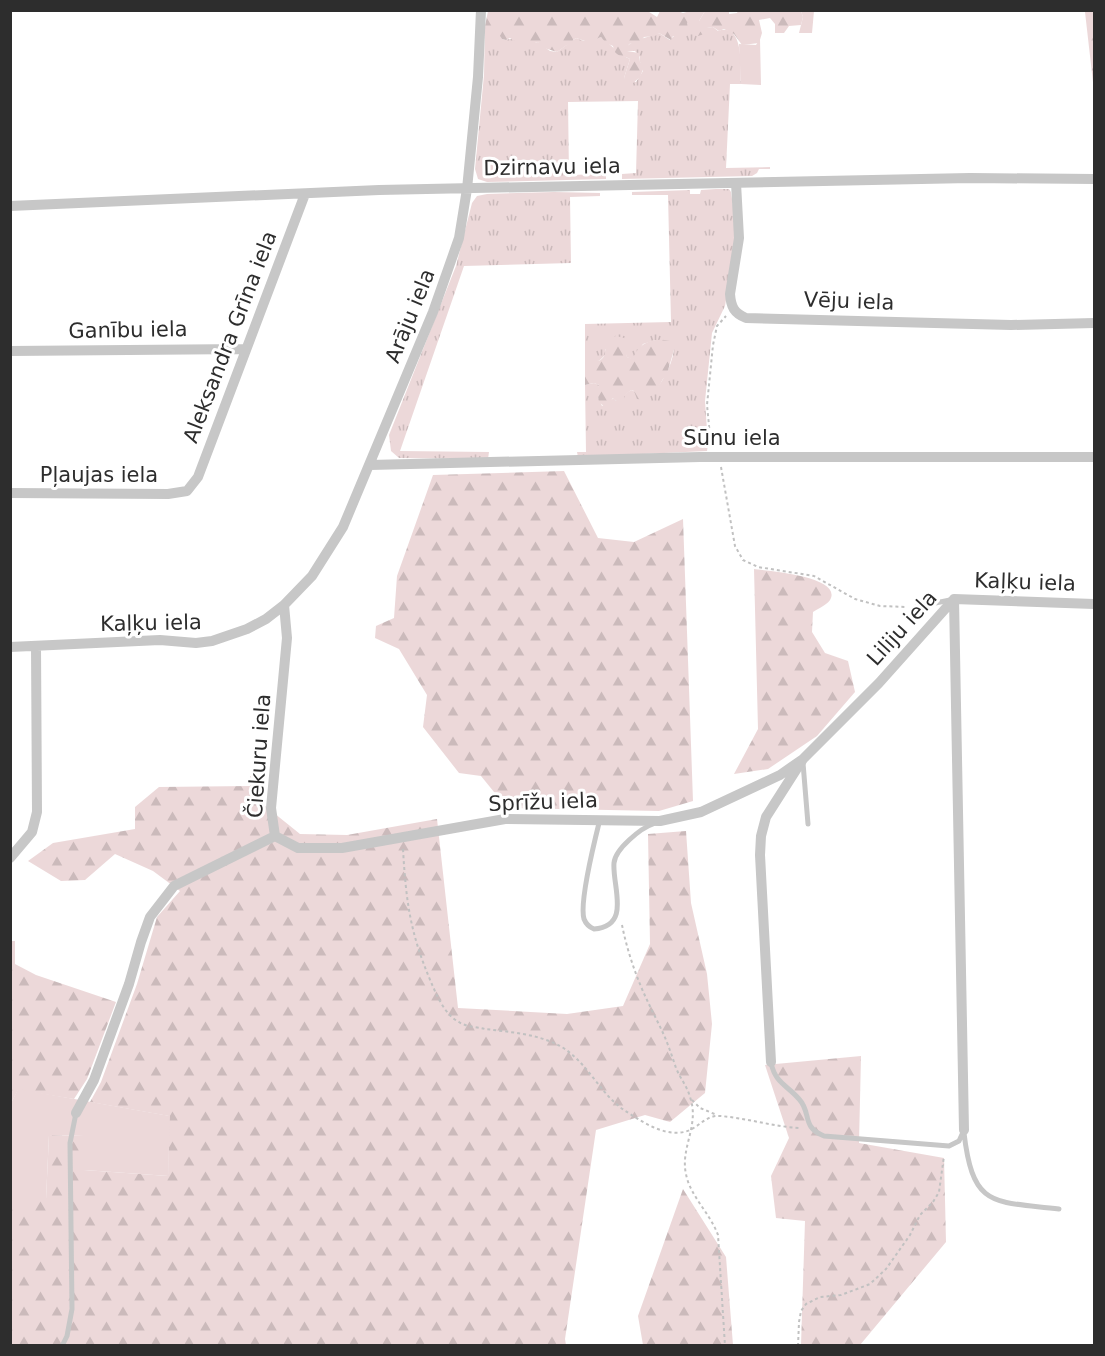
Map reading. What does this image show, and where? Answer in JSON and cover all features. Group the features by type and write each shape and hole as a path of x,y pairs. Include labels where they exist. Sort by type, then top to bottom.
{"street":[{"name":"Arāju iela","path":"284,605 312,576 343,527 448,274 459,238 467,189 478,77 481,10"},
{"name":"Dzirnavu iela","path":"10,206 379,190 970,178 1095,178"},
{"path":"733,310 730,294 739,238 736,183"},
{"name":"Aleksandra Grīna iela","path":"188,491 198,477 305,194"},
{"name":"Vēju iela","path":"733,310 746,318 1011,326 1095,323"},
{"name":"Ganību iela","path":"10,351 246,349"},
{"name":"Sūnu iela","path":"370,465 717,457 1095,457"},
{"name":"Pļaujas iela","path":"10,493 168,495 188,491"},
{"name":"Kaļķu iela","path":"954,599 1095,604"},
{"name":"Liliju iela","path":"771,1062 760,855 760,836 766,817 802,759 879,683 954,599"},
{"name":"Liliju iela","path":"954,599 964,1130"},
{"name":"Kaļķu iela","path":"10,647 160,640 196,643 212,641 247,629 266,619 284,605"},
{"name":"Čiekuru iela","path":"76,1113 94,1080 129,984 150,917 174,886 275,836 271,808 287,638 284,605"},
{"path":"10,858 32,832 37,812 36,646"},
{"name":"Sprīžu iela","path":"275,836 298,848 342,848 505,819 660,821 701,812 780,775 802,759"}],"lane":[{"path":"916,607 954,599"},
{"path":"802,759 808,824"},
{"path":"600,819 589,871 584,919 588,926 594,929 602,928 614,919 618,907 614,862 617,853 640,830 660,821"},
{"path":"771,1062 777,1080 799,1099 804,1107 809,1126 816,1133 824,1136 949,1146 958,1142 964,1130"},
{"path":"62,1346 67,1336 72,1310 70,1143 76,1113"},
{"path":"964,1130 968,1160 980,1190 989,1197 1006,1203 1059,1209"}],"path":[{"path":"733,310 721,320 714,334 708,391 708,433 710,444 724,478 735,546 743,560 759,567 814,576 855,599 880,606 916,607"},
{"path":"402,837 406,891 414,936 434,990 450,1015 459,1023 528,1035 553,1042 573,1055 622,1109 641,1121 671,1132 683,1132 692,1129 706,1119 720,1116"},
{"path":"618,907 625,941 645,997 691,1098 694,1112 685,1158 685,1173 691,1190 713,1221 718,1234 725,1346"},
{"path":"691,1098 700,1108 720,1116 795,1128 809,1126"},
{"path":"798,1346 801,1311 806,1304 820,1297 864,1287 878,1278 886,1269 910,1235 920,1215 939,1192 942,1163 949,1146"}],"green space":[{"path":"646,10 657,17 660,11 683,13 690,11 690,20 687,23 688,29 679,37 673,36 671,40 659,33 629,44 627,51 639,53 640,62 644,67 640,77 632,84 628,84 624,78 630,59 617,54 613,46 601,37 588,42 576,38 572,44 557,52 541,47 538,42 524,43 510,38 502,39 497,32 488,30 485,26 488,11"},
{"path":"690,10 705,11 699,21 704,31 706,28 713,27 718,31 727,30 733,33 739,48 741,84 730,84 726,168 770,167 770,169 759,169 752,176 622,179 622,174 636,173 638,101 568,102 569,175 606,174 606,179 487,182 478,179 475,169 484,75 485,26 500,33 502,39 538,42 550,51 557,52 576,38 584,41 601,37 630,59 624,78 636,82 643,71 640,57 635,51 627,51 626,47 659,33 670,40 686,24"},
{"path":"705,11 729,11 729,14 738,11 801,11 803,17 801,25 789,26 784,33 775,33 775,24 770,18 759,20 762,33 759,43 742,45 734,34 724,29 719,31 713,27 707,28 704,34 698,36 699,21"},
{"path":"801,11 814,11 812,33 799,33 803,17"},
{"path":"1094,11 1094,91 1085,12"},
{"path":"760,39 761,85 741,84 739,44 756,45"},
{"path":"729,189 731,192 737,234 725,306 712,333 705,401 707,451 578,457 577,452 586,452 585,385 594,383 599,385 598,397 602,406 614,398 616,401 631,390 648,397 665,376 674,350 656,340 643,344 633,360 627,357 624,349 605,349 606,354 599,361 585,358 585,324 671,322 668,195 632,195 632,192 690,190 690,194 700,194 701,190"},
{"path":"600,193 600,196 570,197 571,263 464,266 400,451 489,452 488,459 399,458 391,451 389,435 456,266 472,203 477,196 487,194"},
{"path":"616,336 624,338 627,357 633,359 638,349 647,342 670,341 674,350 666,377 646,400 637,399 634,391 631,390 624,396 623,404 613,398 606,408 599,402 597,391 599,385 594,383 585,385 585,358 595,358 599,361 605,354 607,341"},
{"path":"564,471 598,538 634,542 683,519 693,801 659,811 507,808 481,776 459,773 423,727 427,695 399,649 375,638 376,626 394,618 397,576 433,475"},
{"path":"754,569 786,573 814,580 824,584 831,591 830,600 813,612 812,632 825,653 848,661 855,692 817,736 768,769 734,774 758,729"},
{"path":"264,775 264,805 300,834 347,835 437,819 458,1008 567,1014 623,1006 650,944 648,834 686,831 691,903 707,974 712,1024 705,1093 670,1122 645,1115 596,1130 565,1339 566,1345 11,1346 11,1199 46,1199 49,1135 84,1136 84,1170 168,1176 169,1116 90,1102 101,1082 137,984 157,917 180,891 153,871 115,854 85,880 61,881 28,861 53,843 135,829 135,807 159,787 250,786 250,776"},
{"path":"10,941 15,941 15,964 36,975 116,1002 87,1079 74,1099 18,1090 11,1103"},
{"path":"861,1056 859,1143 944,1158 946,1242 860,1345 801,1345 805,1221 776,1218 771,1176 789,1138 765,1065"},
{"path":"18,1089 170,1116 168,1176 84,1170 84,1136 49,1135 46,1199 11,1199 11,1103"},
{"path":"683,1189 726,1257 733,1345 643,1345 638,1316"}]}
